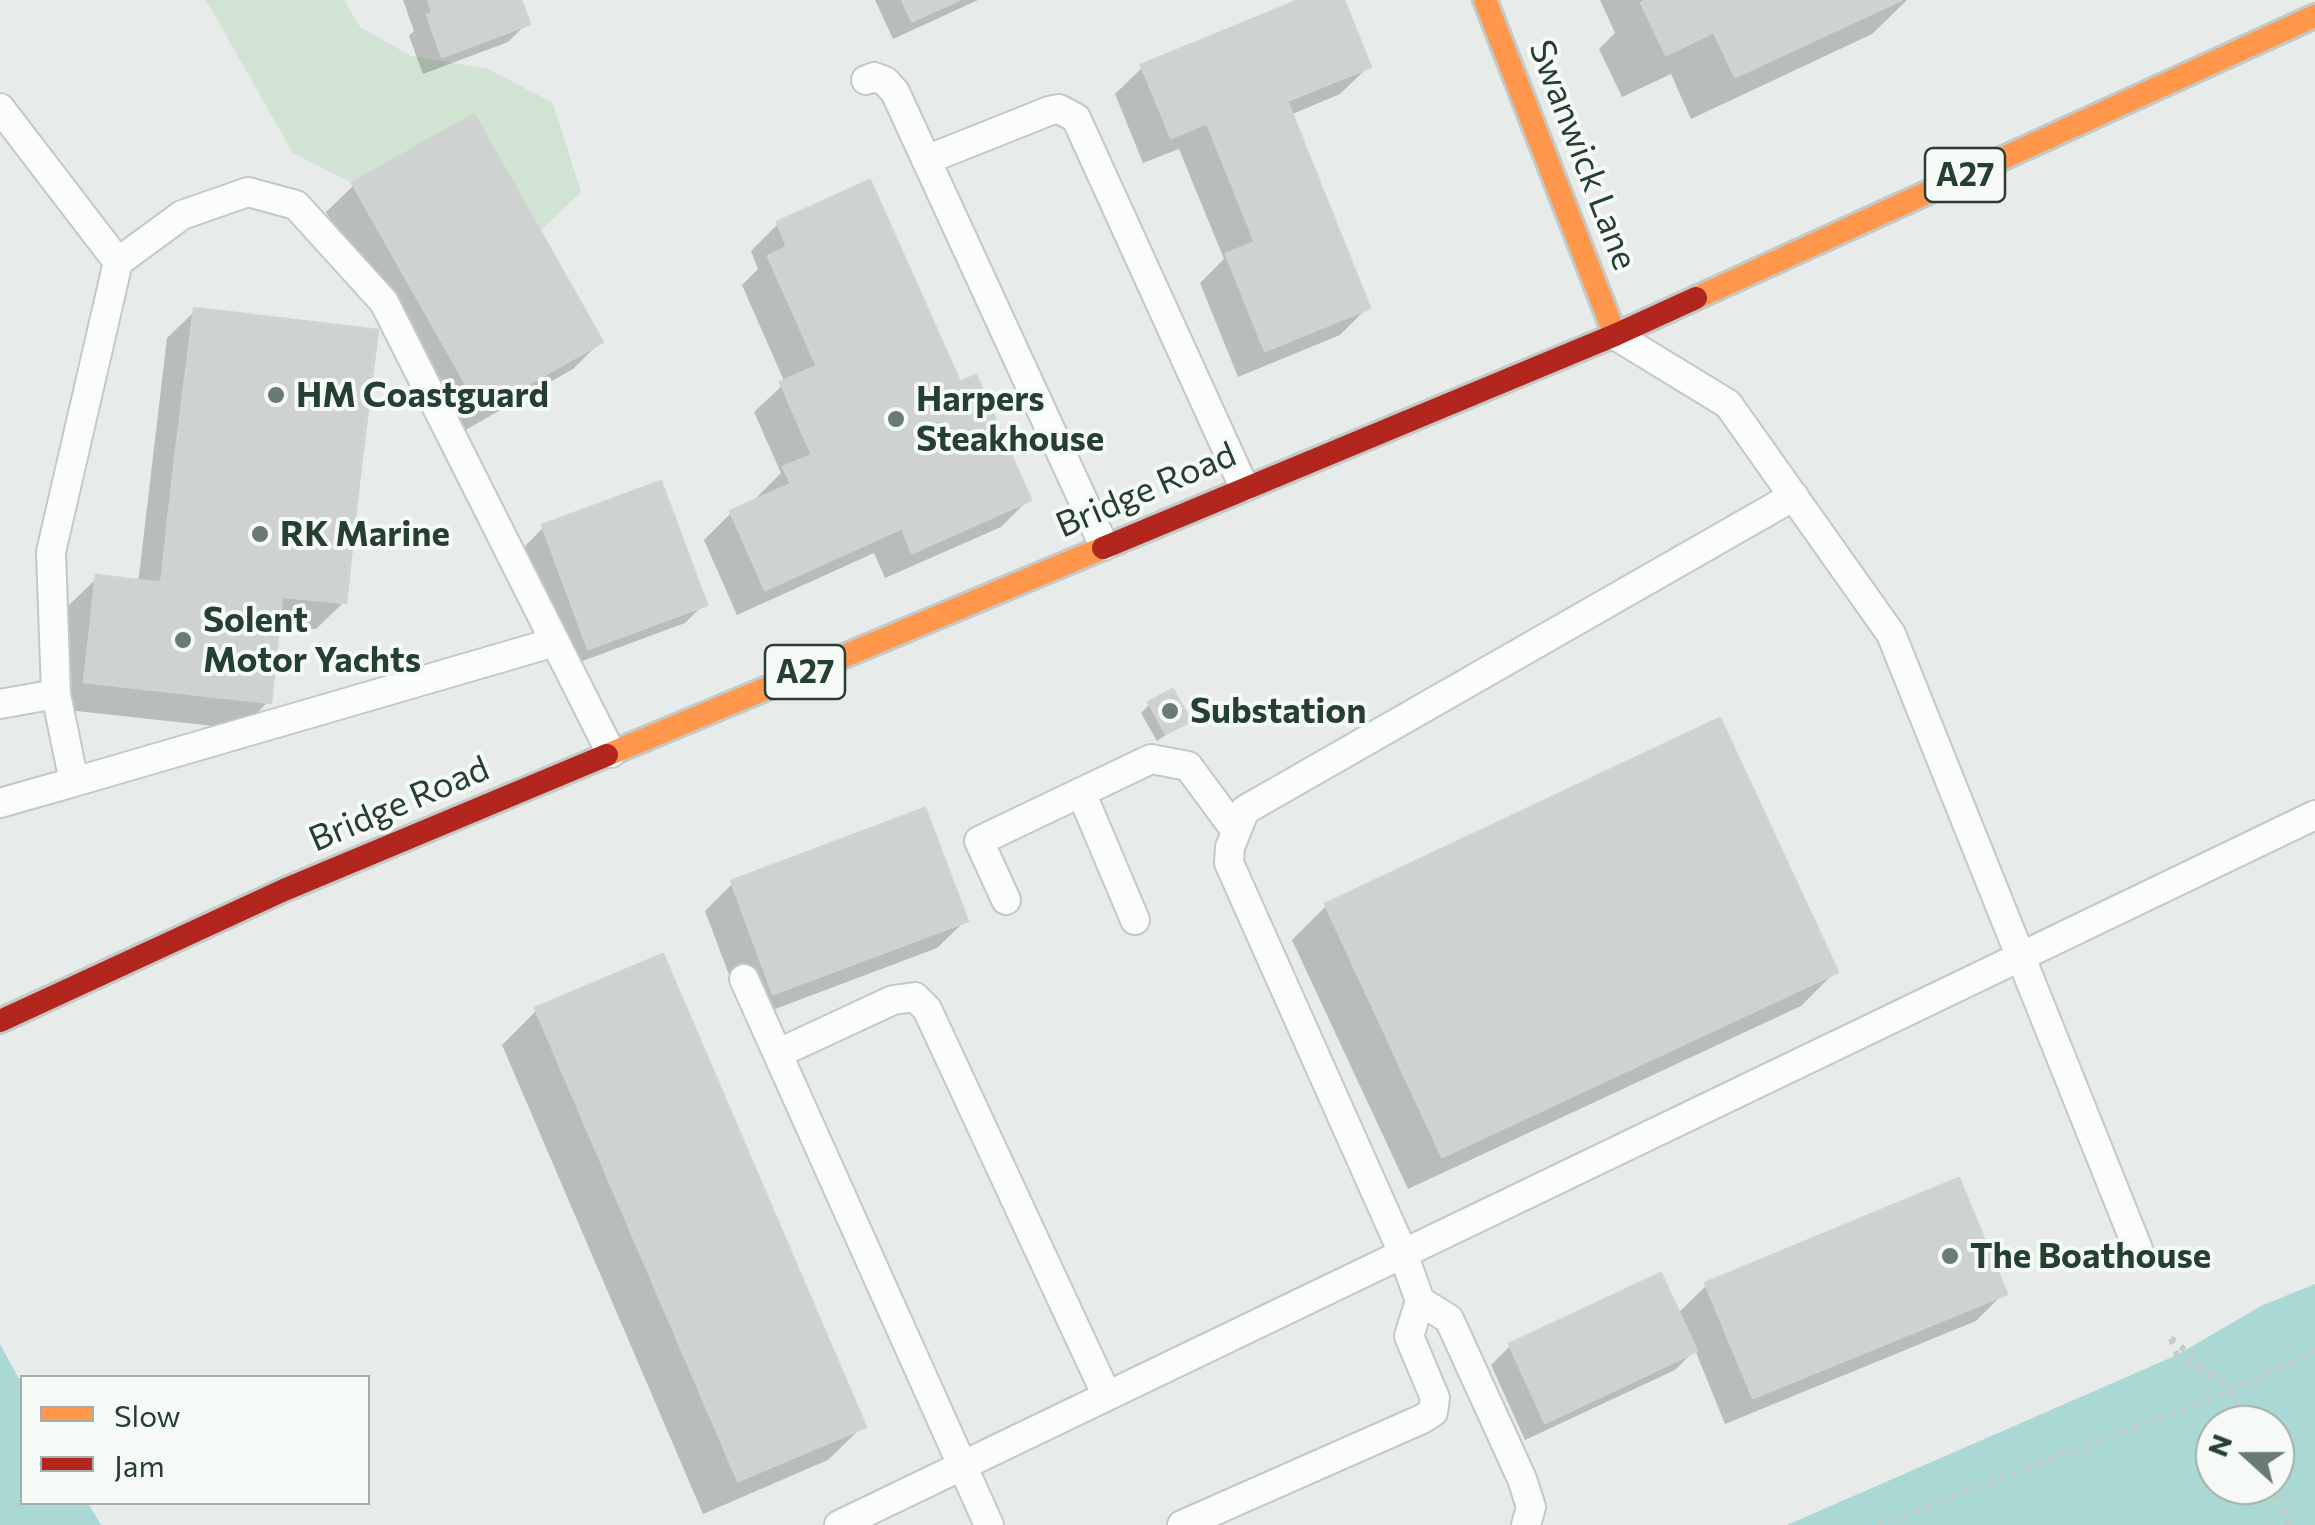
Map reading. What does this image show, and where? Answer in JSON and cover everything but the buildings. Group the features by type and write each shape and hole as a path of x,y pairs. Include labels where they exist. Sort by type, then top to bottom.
{"main road":[{"name":"Swanwick Lane","path":"1485,0 1615,335"},
{"name":"Bridge Road","path":"0,1021 284,890 1615,335 2315,16"}],"lane":[{"path":"866,80 885,80 895,92 1104,546"},
{"path":"0,108 118,262"},
{"path":"926,160 1049,111 1059,109 1076,118 1244,487"},
{"path":"74,782 56,694 51,552 118,262 182,216 248,192 296,205 384,302 611,753"},
{"path":"1615,335 1728,404 1891,634 2138,1249"},
{"path":"1182,1525 1433,1412 1435,1398 1410,1336 1420,1301 1403,1253 1230,862 1230,847 1245,810 1794,496"},
{"path":"0,803 554,642"},
{"path":"0,704 56,694"},
{"path":"1006,900 980,840 1151,759 1188,766 1236,831"},
{"path":"1082,792 1135,920"},
{"path":"839,1525 2315,815"},
{"path":"744,978 989,1525"},
{"path":"778,1054 894,1000 915,997 927,1009 1107,1396"},
{"path":"1420,1301 1449,1318 1522,1480 1531,1507 1526,1525"}],"path":[{"path":"2231,1391 2178,1355 2171,1338 2231,1391 2237,1405"},
{"path":"1878,1525 2231,1391 2315,1352"}],"green space":[{"path":"206,0 344,0 360,27 411,56 488,69 553,103 581,192 540,231 474,114 352,183 293,153"}],"water":[{"path":"2315,1284 2315,1525 1787,1525 2177,1355 2261,1306"},
{"path":"0,1344 20,1380 20,1505 89,1505 101,1525 0,1525"}],"traffic: slow":[{"path":"1485,0 1615,335"},
{"path":"1696,298 2315,16"},
{"path":"607,755 1103,548"}],"traffic: jam":[{"path":"1103,548 1696,298"},
{"path":"0,1021 284,890 607,755"}],"place":[{"name":"HM Coastguard","path":"276,395"},
{"name":"Harpers Steakhouse","path":"896,419"},
{"name":"RK Marine","path":"260,534"},
{"name":"Solent Motor Yachts","path":"183,640"},
{"name":"Substation","path":"1170,711"},
{"name":"The Boathouse","path":"1950,1256"}]}
